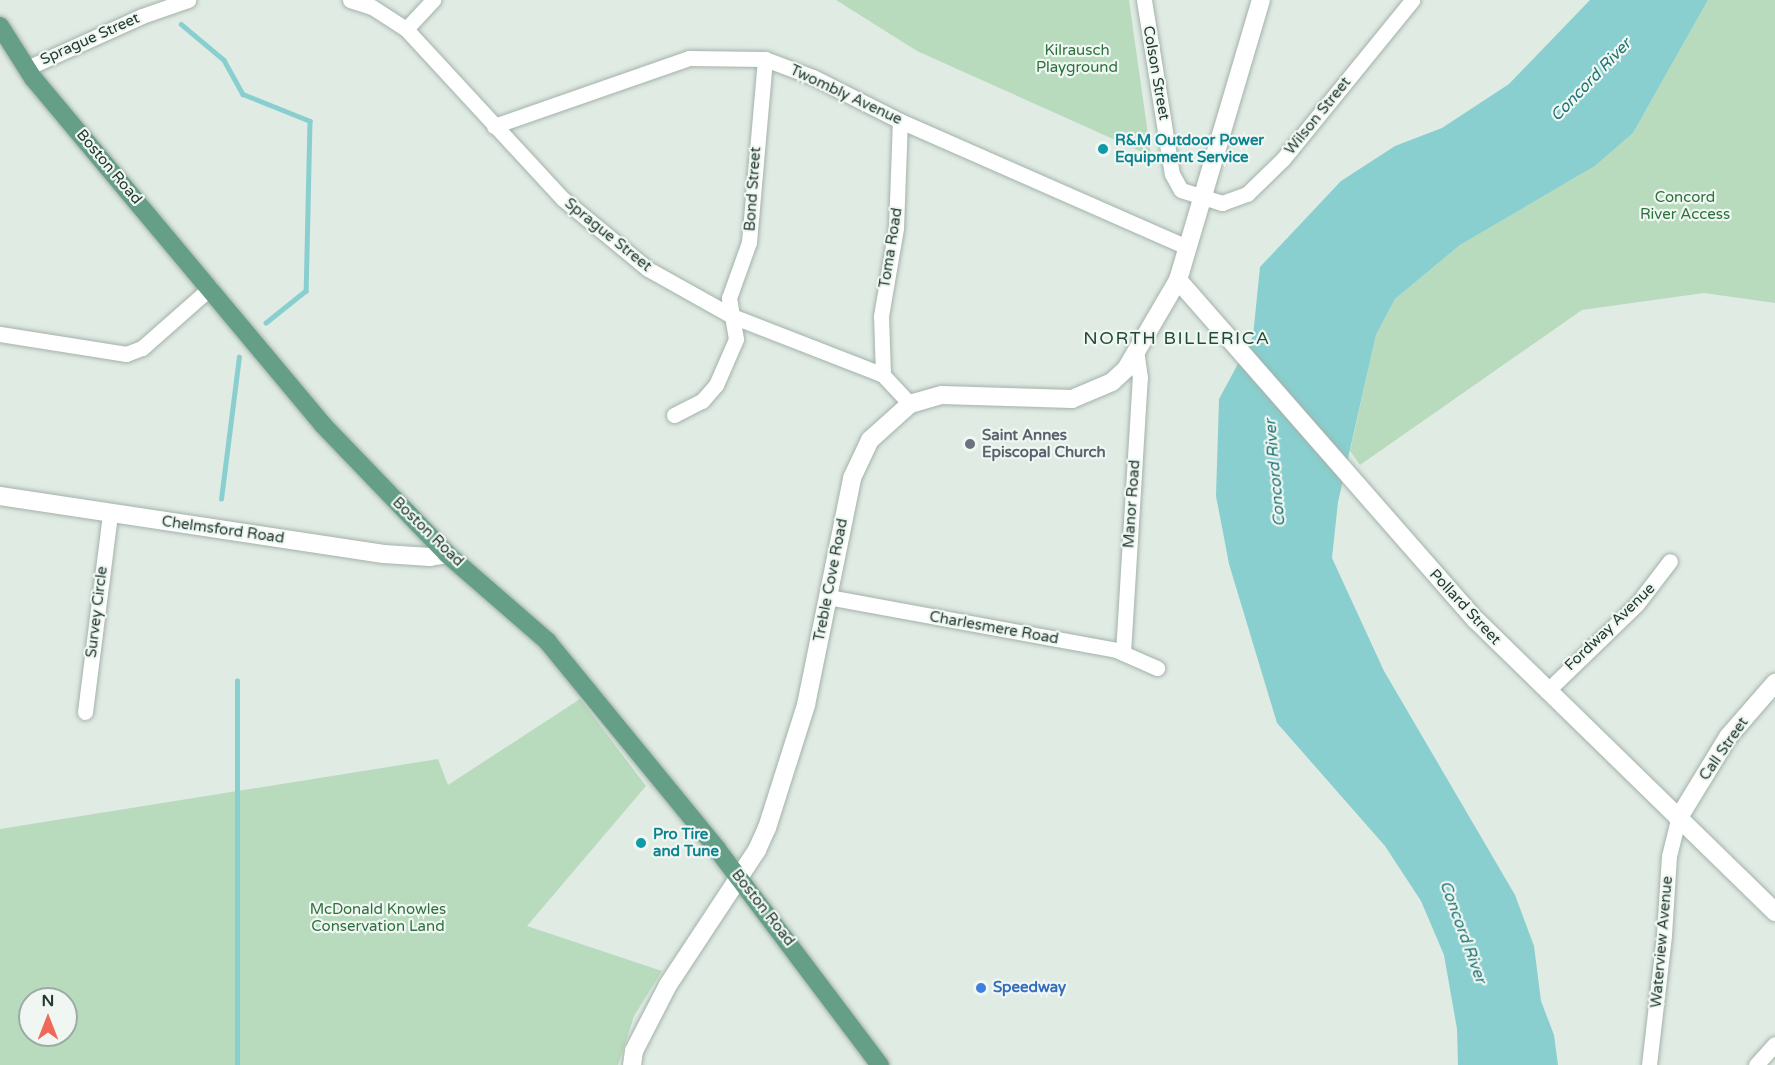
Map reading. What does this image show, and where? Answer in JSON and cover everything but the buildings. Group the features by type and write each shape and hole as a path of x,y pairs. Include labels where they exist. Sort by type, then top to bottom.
{"main road":[{"name":"Boston Road","path":"0,26 27,68 323,425 447,554 500,596 547,642 739,878 880,1065"}],"street":[{"name":"Sprague Street","path":"27,68 142,16 188,0"},
{"name":"Sprague Street","path":"350,0 372,8 406,29 563,199 648,269 732,316 883,375 910,404"},
{"path":"406,29 433,0"},
{"name":"Colson Street","path":"1144,0 1172,174 1181,190 1205,199"},
{"path":"1178,280 1185,246 1205,199 1261,0"},
{"name":"Wilson Street","path":"1205,199 1236,201 1248,194 1283,159 1412,0"},
{"name":"Twombly Avenue","path":"494,126 689,58 765,59 813,77 900,121 1185,246"},
{"name":"Bond Street","path":"674,415 702,401 716,385 736,339 729,298 749,242 765,59"},
{"name":"Toma Road","path":"883,375 881,316 896,228 900,121"},
{"name":"Pollard Street","path":"1178,280 1211,314 1454,597 1547,692 1775,912"},
{"name":"Treble Cove Road","path":"632,1065 634,1051 668,985 739,878 767,828 806,705 852,478 870,440 910,404 955,393 1072,399 1112,382 1137,356 1178,280"},
{"path":"0,334 126,354 142,348 210,288"},
{"name":"Manor Road","path":"1123,653 1140,378 1137,356"},
{"name":"Chelmsford Road","path":"0,496 384,554 430,557 447,554"},
{"name":"Survey Circle","path":"85,712 110,513"},
{"name":"Fordway Avenue","path":"1547,692 1649,592 1670,561"},
{"name":"Charlesmere Road","path":"828,597 1123,653 1157,668"},
{"name":"Call Street","path":"1678,819 1728,737 1775,683"},
{"name":"Waterview Avenue","path":"1649,1065 1664,935 1669,856 1678,819"},
{"path":"1756,1065 1775,1044"}],"green space":[{"name":"Kilrausch Playground","path":"836,0 1129,0 1151,156 917,51"},
{"name":"Concord River Access","path":"1708,0 1775,0 1775,303 1704,293 1582,310 1360,465 1350,451 1376,335 1395,299 1460,245 1595,166 1633,133"},
{"name":"McDonald Knowles Conservation Land","path":"580,699 646,786 527,926 662,971 634,1016 618,1065 0,1065 0,829 438,759 448,785"}],"water":[{"name":"Concord River","path":"1590,0 1708,0 1633,133 1595,166 1460,245 1395,299 1376,335 1338,502 1332,558 1384,671 1515,895 1534,946 1541,1001 1554,1035 1558,1065 1458,1065 1457,1029 1444,955 1421,901 1385,846 1277,723 1229,564 1216,496 1219,399 1253,336 1260,267 1341,181 1395,146 1442,128 1509,84"}],"waterway":[{"path":"181,24 224,60 243,94 310,121 306,291 266,323"},
{"path":"221,499 239,357"},
{"path":"237,681 237,1065"}],"place":[{"name":"R&M Outdoor Power Equipment Service","path":"1103,149"},
{"name":"Saint Annes Episcopal Church","path":"970,444"},
{"name":"Pro Tire and Tune","path":"641,843"},
{"name":"Speedway","path":"981,988"}],"district":[{"name":"NORTH BILLERICA","path":"1177,338"}]}
